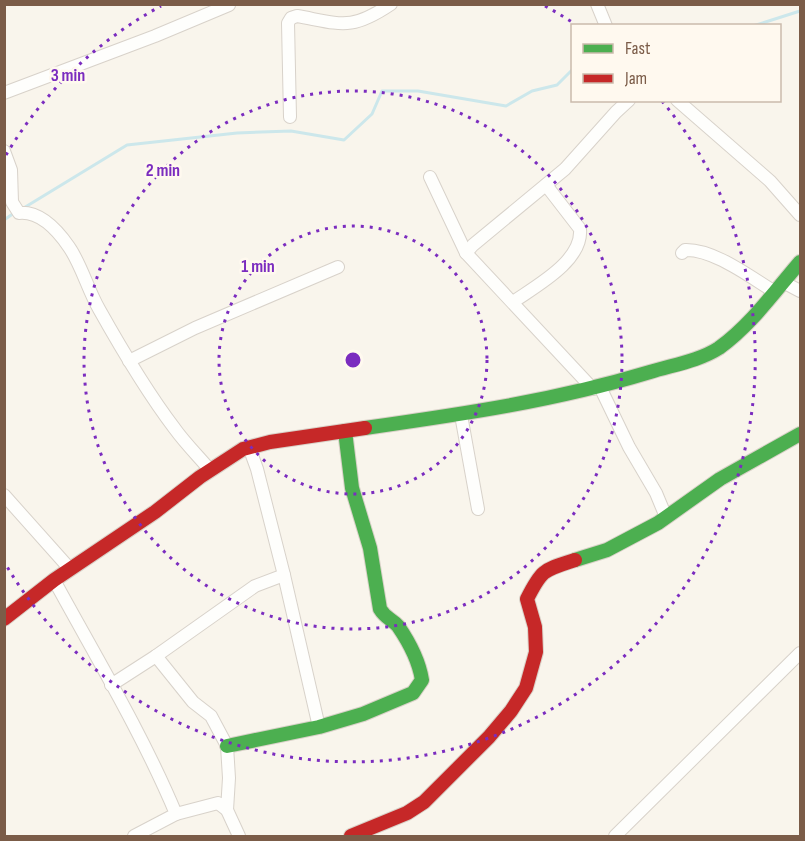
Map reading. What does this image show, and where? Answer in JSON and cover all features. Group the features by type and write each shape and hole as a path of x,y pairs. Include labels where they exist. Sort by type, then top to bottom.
{"street":[{"path":"290,117 288,23 291,18 297,16 355,24 378,14 392,4"},
{"path":"597,4 605,24"},
{"path":"4,93 155,36 229,5"},
{"path":"466,253 565,169 627,102"},
{"path":"679,102 770,181 801,214"},
{"path":"4,151 11,170 12,202 19,213 27,212 37,215 50,225 71,249 98,307 129,361 175,430 210,470"},
{"path":"430,177 466,253 597,388 656,493 666,517"},
{"path":"513,302 559,269 575,250 581,237 580,229 546,185"},
{"path":"682,253 685,250 696,250 710,254 779,287 801,291"},
{"path":"4,619 54,580 243,449 270,442 493,410 597,388 700,357 718,348 748,322 801,262"},
{"path":"129,361 195,328 338,267"},
{"path":"461,415 478,509"},
{"path":"227,746 319,727 363,714 413,693 422,680 420,665 396,622 385,617 380,609 370,548 352,488 345,431"},
{"path":"351,837 407,813 424,802 489,737 511,711 526,688 533,667 536,652 535,627 527,599 539,576 559,565 607,550 666,517 720,479 801,434"},
{"path":"249,447 257,469 284,575 319,727"},
{"path":"4,495 70,569"},
{"path":"111,685 156,657 255,586 284,575"},
{"path":"54,580 160,778 176,814"},
{"path":"615,837 801,653"},
{"path":"156,657 193,702 211,717 227,746 229,778 227,810 239,837"},
{"path":"134,837 176,814 218,803 227,810"}],"waterway":[{"path":"759,24 800,11"},
{"path":"22,209 127,145 237,133 291,131 344,140 372,114 382,91 418,91 506,106 532,91 557,85 571,71"},
{"path":"4,220 14,213"}],"traffic: fast":[{"path":"365,428 543,399 614,382 703,356 719,348 742,329 800,262"},
{"path":"227,746 319,727 363,714 413,693 422,680 416,659 406,639 398,626 380,609 370,548 352,488 345,431"},
{"path":"575,560 607,550 658,523 720,479 800,434"}],"traffic: jam":[{"path":"4,619 54,580 243,449 270,442 365,428"},
{"path":"351,836 407,813 424,802 489,737 511,711 526,688 536,652 535,627 527,599 536,582 545,572 575,560"}]}
